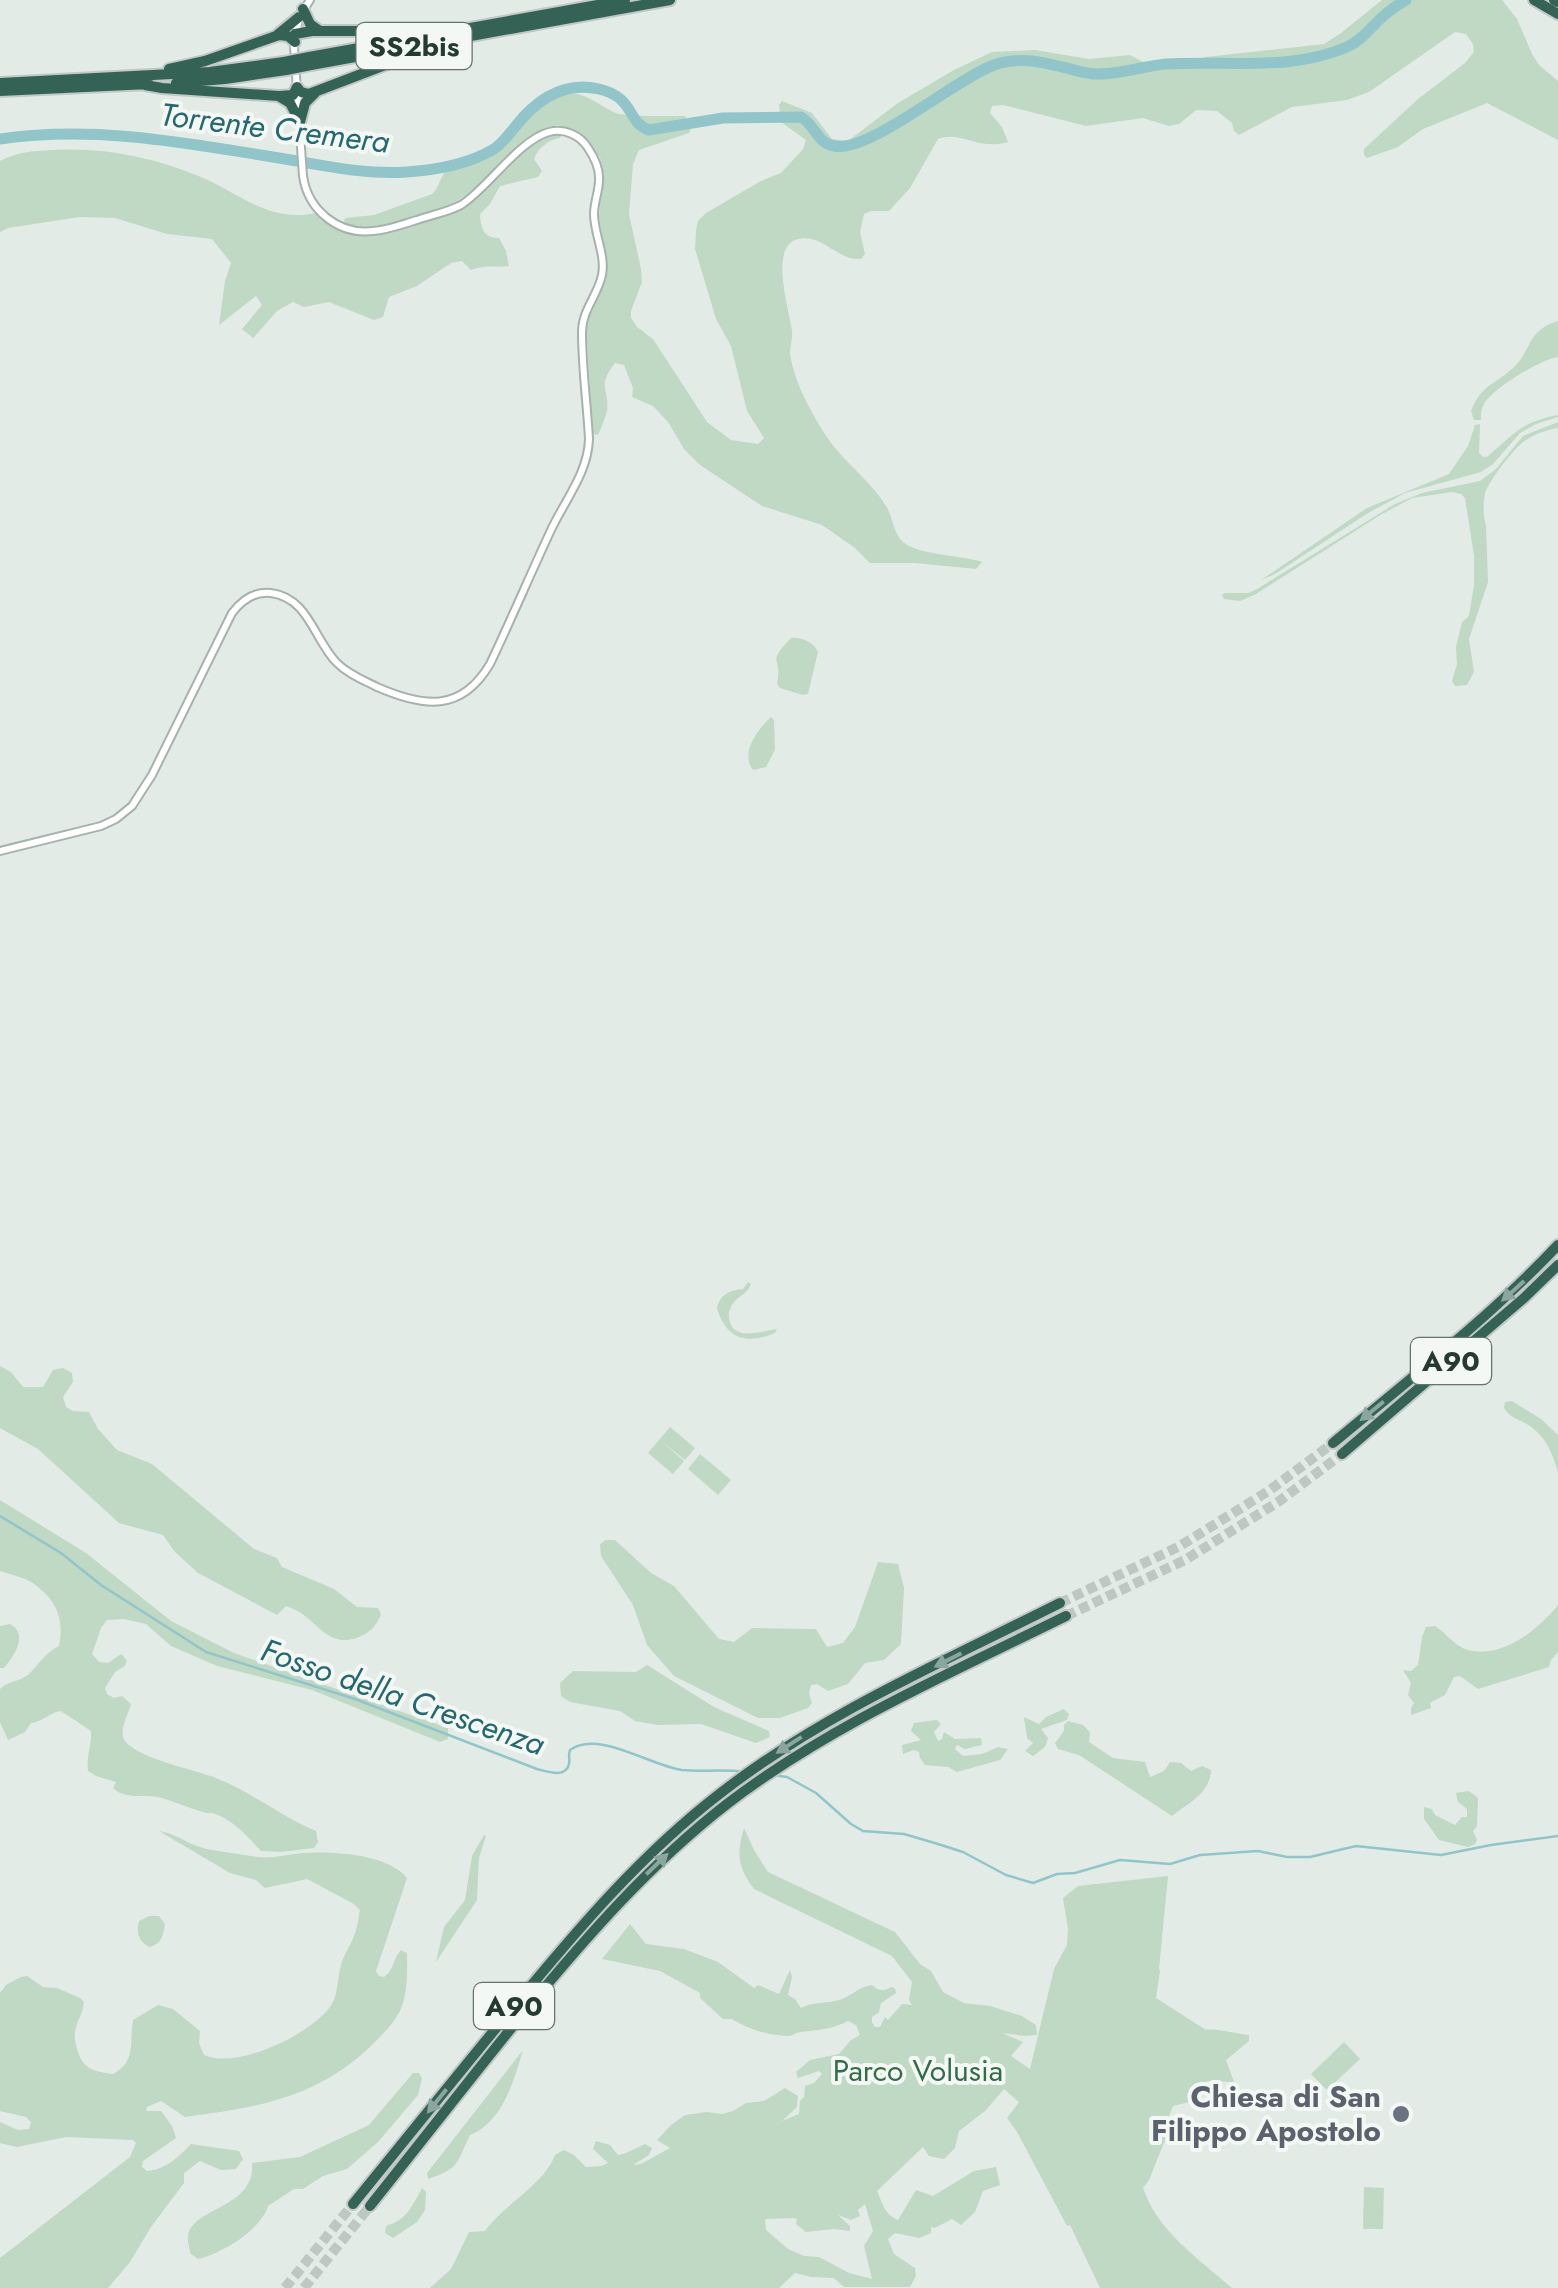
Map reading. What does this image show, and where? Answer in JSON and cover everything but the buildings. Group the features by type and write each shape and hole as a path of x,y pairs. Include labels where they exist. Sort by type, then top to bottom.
{"highway":[{"name":"SS2bis","path":"457,35 625,0"},
{"name":"SS2bis","path":"0,83 212,80 670,0"},
{"path":"1534,0 1558,14"},
{"path":"276,36 304,9 310,24 321,32"},
{"path":"146,81 162,70 205,61 276,36 295,38 321,32 457,35"},
{"path":"146,81 162,88 279,96 293,95 297,87 305,94 457,35"},
{"name":"SS2bis","path":"0,91 146,81"},
{"path":"300,122 305,104 317,91"},
{"path":"279,96 290,103 300,122"},
{"name":"A90","path":"1333,1443 1490,1311 1558,1245"},
{"name":"A90","path":"1342,1454 1558,1265"},
{"name":"A90","path":"353,2204 590,1916 688,1819 804,1735 1060,1603"},
{"name":"A90","path":"370,2206 581,1945 651,1870 698,1827 777,1768 877,1711 1066,1616"}],"street":[{"path":"0,851 87,830 128,810 152,774 232,612 258,594 277,594 296,604 333,658 367,682 427,702 449,700 468,691 492,661 550,532 581,475 589,445 582,326 603,266 594,220 599,172 592,154 582,140 565,132 546,133 457,207 370,232 345,228 322,214 308,195 303,176 295,38 304,9"}],"green space":[{"path":"1382,0 1502,0 1517,19 1539,65 1558,81 1558,140 1487,103 1423,129 1398,147 1367,158 1364,155 1364,149 1474,52 1466,34 1455,32 1369,92 1347,100 1292,107 1239,135 1217,111 1196,110 1179,124 1169,126 1143,118 1086,126 1003,105 992,106 990,113 1008,142 938,139 910,188 889,211 864,214 860,232 865,254 861,259 845,256 807,238 789,244 782,266 792,331 790,354 800,387 817,421 827,438 880,498 902,541 917,549 982,562 976,569 870,563 822,525 762,506 700,465 653,406 632,397 633,388 624,365 615,363 606,378 607,411 598,435 593,434 586,325 607,269 599,217 603,170 600,158 577,131 558,125 545,128 467,194 442,209 377,226 348,226 344,222 345,218 374,215 432,194 448,169 498,149 507,142 514,124 523,115 561,94 580,95 621,114 685,116 692,126 689,133 639,150 633,164 629,214 642,282 631,318 653,339 707,422 731,440 758,444 764,438 747,411 731,346 716,319 695,249 696,230 706,213 781,173 803,149 806,140 781,122 782,101 812,113 832,139 848,141 898,103 992,52 1035,50 1089,59 1130,55 1145,63 1196,63 1205,57 1324,44"},
{"path":"558,134 560,138 541,148 534,159 542,171 538,177 500,186 480,214 484,231 499,238 509,266 471,270 462,261 451,263 417,286 389,297 383,317 374,320 329,302 304,307 293,302 277,311 253,338 242,329 262,305 256,296 219,325 231,263 212,239 167,234 115,218 80,217 0,232 0,161 25,152 90,150 146,159 201,177 270,210 299,215 316,213 350,233 371,235 457,209 541,137"},
{"path":"1558,321 1558,357 1506,383 1484,404 1481,420 1474,420 1471,411 1480,395 1515,366 1541,330"},
{"path":"1558,415 1520,433 1481,472 1405,493 1261,580 1367,508 1449,474 1468,446 1475,425 1480,424 1479,453 1487,457 1526,425"},
{"path":"1558,422 1558,428 1534,435 1518,447 1485,494 1488,582 1469,639 1474,672 1467,685 1455,686 1452,681 1456,647 1462,622 1469,616 1474,585 1474,556 1465,498 1461,494 1412,498 1256,594 1240,601 1224,599 1225,593 1257,589 1395,504 1422,493 1480,481 1496,469 1523,436"},
{"path":"791,638 807,641 818,652 808,694 777,684 777,657"},
{"path":"771,717 775,750 766,767 753,770 749,749"},
{"path":"748,1282 748,1290 730,1308 731,1324 741,1333 777,1329 775,1333 755,1339 738,1337 721,1318 717,1308 723,1296 743,1289"},
{"path":"0,1366 23,1387 43,1387 53,1370 63,1368 72,1373 73,1382 63,1397 66,1407 89,1412 117,1450 152,1464 254,1549 277,1558 282,1567 334,1589 357,1607 378,1608 381,1614 375,1625 359,1637 334,1638 296,1610 286,1606 277,1615 198,1573 163,1535 119,1523 38,1449 0,1428"},
{"path":"1512,1401 1558,1435 1558,1472 1543,1438 1504,1408 1505,1402"},
{"path":"670,1427 695,1448 685,1460 661,1441 684,1461 673,1474 648,1453"},
{"path":"700,1454 731,1480 718,1495 688,1469"},
{"path":"0,1500 86,1553 171,1621 234,1653 448,1728 448,1739 440,1742 312,1690 217,1666 171,1646 146,1624 124,1619 107,1620 92,1654 99,1662 108,1663 121,1654 127,1660 105,1688 107,1694 114,1698 122,1696 131,1704 123,1728 125,1741 151,1757 233,1786 316,1831 318,1842 314,1848 261,1851 236,1826 218,1815 158,1797 118,1792 113,1788 116,1782 88,1771 91,1731 61,1711 31,1723 25,1732 8,1740 0,1722 0,1689 26,1677 59,1646 61,1628 55,1606 45,1593 30,1581 0,1571"},
{"path":"615,1540 651,1573 674,1586 719,1639 734,1642 752,1628 816,1629 827,1647 843,1643 855,1627 878,1562 898,1564 904,1588 901,1644 884,1660 865,1663 848,1684 828,1691 811,1685 812,1703 808,1708 780,1718 758,1718 674,1676 647,1645 633,1605 601,1556 600,1544"},
{"path":"1558,1605 1558,1652 1549,1667 1478,1689 1460,1676 1454,1677 1445,1695 1430,1703 1431,1708 1411,1715 1411,1683 1403,1670 1411,1671 1418,1665 1426,1627 1435,1626 1468,1650 1494,1650 1530,1633"},
{"path":"10,1624 18,1633 18,1645 8,1663 0,1668 0,1626"},
{"path":"647,1665 714,1707 769,1731 770,1737 756,1743 701,1724 635,1721 620,1711 570,1702 561,1696 560,1683 573,1671 636,1672"},
{"path":"1064,1709 1069,1714 1067,1720 1041,1729 1048,1738 1045,1747 1033,1756 1025,1751 1033,1743 1027,1738 1024,1717 1039,1724"},
{"path":"937,1720 941,1724 934,1732 938,1741 944,1732 955,1739 981,1738 982,1745 965,1749 957,1745 955,1749 963,1756 998,1747 1008,1749 1000,1760 957,1772 925,1765 914,1750 903,1754 902,1745 921,1740 911,1731 914,1723"},
{"path":"1068,1721 1083,1725 1090,1732 1089,1742 1113,1758 1145,1762 1150,1777 1164,1771 1170,1762 1181,1763 1191,1771 1202,1766 1211,1770 1207,1785 1172,1816 1079,1755 1058,1749 1055,1743"},
{"path":"1469,1791 1478,1798 1475,1844 1468,1847 1439,1840 1424,1819 1424,1807 1455,1825 1467,1817 1467,1809 1458,1802 1456,1793"},
{"name":"Parco Volusia","path":"744,1828 768,1872 895,1932 920,1964 931,1971 943,1992 964,2003 1022,2016 1036,2025 1037,2035 1002,2033 1023,2042 1011,2056 1030,2069 1054,1969 1067,1945 1063,1898 1078,1886 1168,1876 1156,1998 1206,2030 1249,2035 1249,2041 1226,2060 1234,2082 1207,2081 1201,2099 1173,2106 1165,2140 1143,2188 1169,2231 1232,2288 1100,2288 1070,2225 1067,2226 1007,2118 1019,2102 1004,2089 985,2111 959,2131 955,2148 944,2159 929,2156 923,2147 877,2191 887,2212 898,2220 916,2190 933,2196 974,2171 996,2167 1000,2185 983,2191 975,2212 961,2225 952,2219 931,2227 931,2233 919,2238 895,2233 888,2239 894,2254 915,2268 916,2276 910,2287 844,2287 834,2278 795,2273 779,2288 430,2288 451,2269 469,2232 485,2231 542,2176 555,2155 564,2150 586,2167 601,2166 608,2163 593,2149 596,2141 610,2145 618,2155 645,2144 652,2148 649,2155 633,2165 641,2164 670,2148 657,2140 685,2115 722,2114 746,2103 764,2101 785,2088 798,2096 797,2107 782,2121 799,2114 805,2086 822,2074 819,2071 798,2078 796,2072 810,2060 839,2054 860,2035 856,2025 848,2021 786,2036 723,2019 700,1998 700,1993 660,1971 602,1959 630,1924 646,1944 684,1949 718,1962 754,1988 758,1985 779,1994 790,1970 788,1995 801,2008 842,1999 872,1985 881,1990 895,1988 896,1993 881,2003 879,2012 872,2017 875,2027 880,2027 885,2017 888,2020 902,2004 912,2005 912,1982 892,1956 754,1889 740,1860","holes":["865,2204 873,2231 864,2246 872,2279 788,2249 766,2230 765,2219 794,2218 806,2232 850,2231 838,2215 851,2220 860,2216 858,2210"]},
{"path":"159,1831 223,1852 263,1857 344,1854 374,1859 398,1870 407,1878 376,1971 384,1977 401,1950 407,1953 402,2006 392,2023 353,2062 287,2097 185,2117 161,2101 147,2107 146,2111 161,2111 176,2138 143,2161 142,2167 147,2171 166,2165 191,2144 239,2151 243,2159 236,2169 221,2170 200,2161 184,2173 184,2183 108,2288 0,2288 0,2258 130,2157 136,2143 66,2137 17,2147 0,2143 0,2122 18,2130 29,2129 31,2122 26,2117 0,2111 0,1993 6,1985 27,1976 43,1987 57,1988 80,1998 84,2002 75,2035 79,2056 90,2068 113,2074 129,2057 133,2020 158,2005 173,2009 200,2031 204,2055 235,2058 290,2038 320,2018 335,1998 341,1964 357,1925 360,1910 354,1904 307,1879 265,1888 256,1880 230,1873"},
{"path":"484,1835 477,1900 436,1962 444,1927 465,1900 472,1856"},
{"path":"159,1916 165,1924 161,1939 149,1947 140,1939 138,1929 139,1921"},
{"path":"1344,2042 1360,2059 1327,2090 1311,2074"},
{"path":"523,2050 511,2087 491,2121 470,2135 452,2168 428,2179 427,2173"},
{"path":"413,2073 422,2078 418,2095 378,2142 347,2169 323,2176 303,2189 294,2189 268,2206 249,2232 218,2252 198,2259 190,2253 191,2227 244,2190 252,2163 300,2157 369,2125"},
{"path":"1364,2187 1384,2188 1383,2229 1363,2229"},
{"path":"422,2188 426,2192 425,2210 417,2222 393,2238 385,2233 386,2226 408,2212"}],"waterway":[{"name":"Torrente Cremera","path":"0,139 105,135 359,171 418,171 474,159 500,144 542,101 563,90 586,87 619,98 649,130 723,118 801,117 828,144 850,145 890,127 994,65 1036,62 1094,74 1166,64 1303,60 1353,44 1406,0"},
{"name":"Fosso della Crescenza","path":"0,1516 206,1652 355,1699 537,1769 564,1771 570,1750 595,1744 682,1770 745,1772"},
{"name":"Fosso della Crescenza","path":"773,1775 787,1777 816,1793 863,1831 904,1834 938,1844 1033,1883 1120,1860 1170,1864 1200,1855 1258,1851 1310,1857 1356,1846 1441,1855 1558,1836"}],"tunnel":[{"path":"1060,1603 1180,1546 1270,1490 1333,1443"},
{"path":"1066,1616 1185,1560 1278,1502 1342,1454"},
{"path":"285,2288 353,2204"},
{"path":"304,2288 370,2206"}],"place":[{"name":"Chiesa di San Filippo Apostolo","path":"1401,2114"}]}
